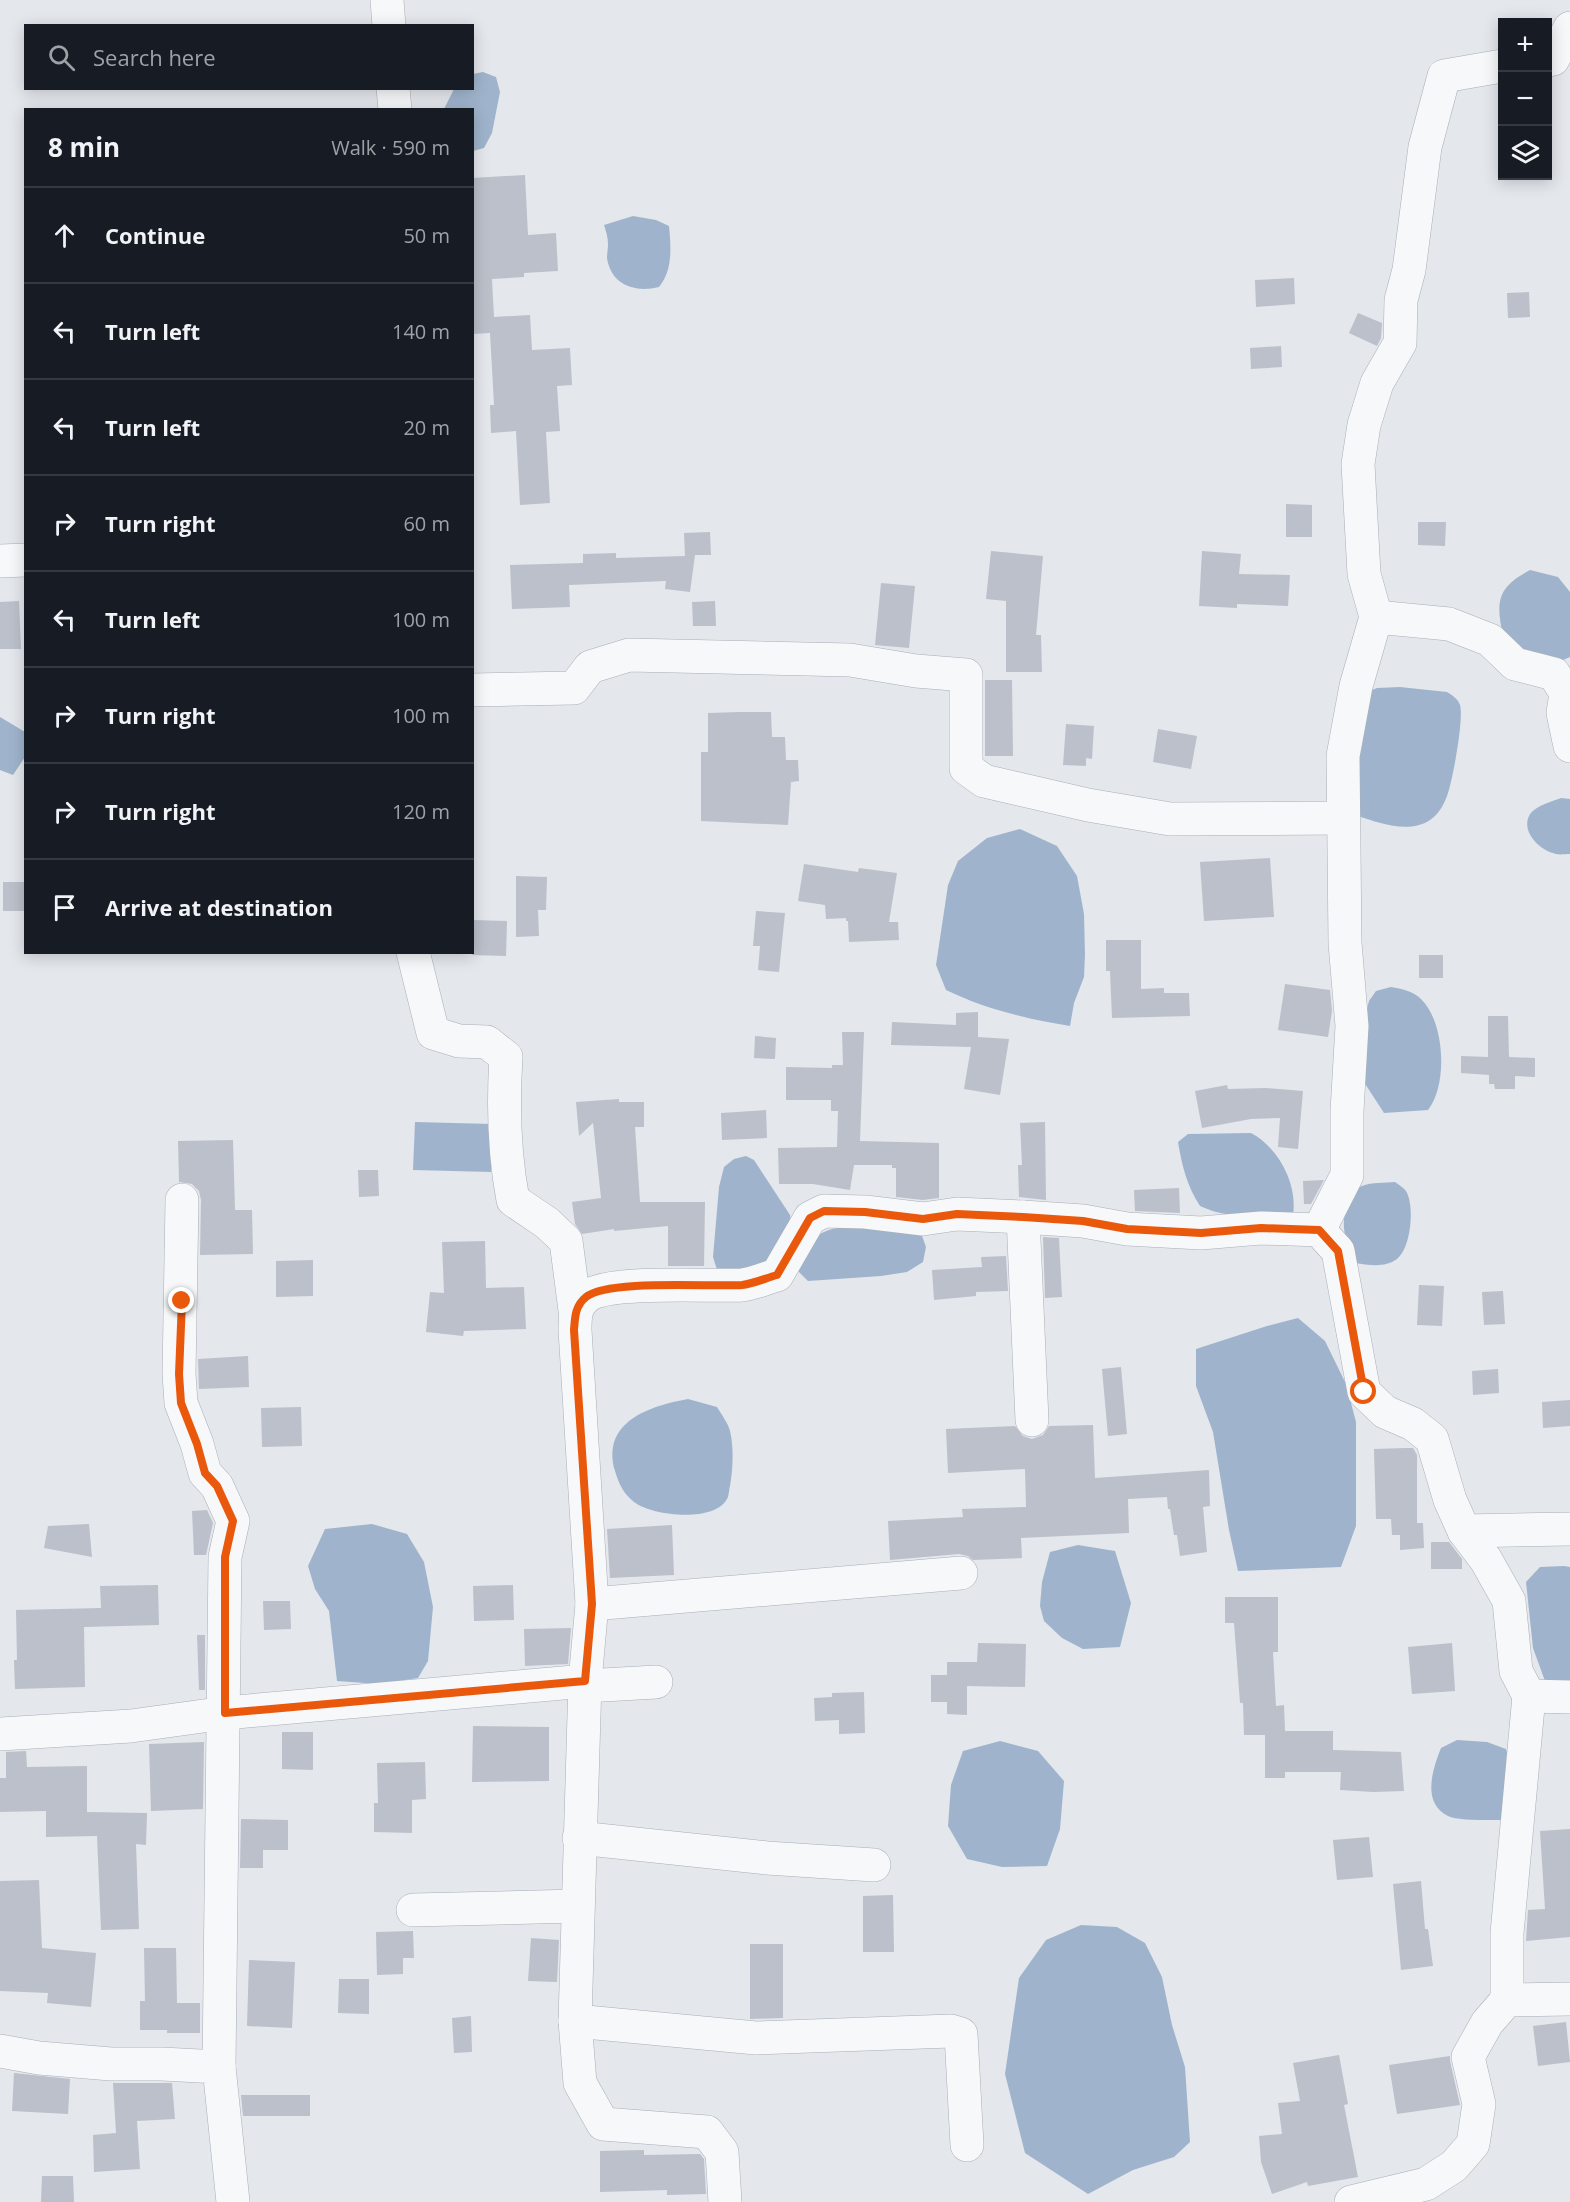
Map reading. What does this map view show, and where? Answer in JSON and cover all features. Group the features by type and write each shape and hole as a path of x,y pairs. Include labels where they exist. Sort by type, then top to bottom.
{"street":[{"path":"387,0 388,24"},
{"path":"1557,61 1570,28"},
{"path":"1319,1230 1347,1175 1347,1111 1352,1026 1345,943 1343,756 1356,686 1376,617 1364,574 1358,464 1364,425 1377,382 1400,344 1401,300 1409,270 1425,147 1444,76 1498,67"},
{"path":"393,90 394,108"},
{"path":"0,561 24,560"},
{"path":"1376,617 1449,624 1490,640 1515,664 1554,674 1566,693 1563,713 1570,746"},
{"path":"474,690 574,687 590,667 629,656 849,660 916,671 966,675 966,768 984,782 1088,805 1170,819 1343,818"},
{"path":"413,954 433,1033 459,1041 487,1042 506,1057 504,1095 507,1169 513,1200 547,1223 566,1241 575,1310 574,1330 592,1604 585,1683 577,1906 575,2021 580,2083 603,2124 707,2132 722,2152 725,2202"},
{"path":"182,1200 179,1374 181,1403 197,1444 205,1473 217,1486 233,1521 225,1557 225,1713 219,2067 233,2202"},
{"path":"575,1310 586,1296 610,1288 696,1284 744,1285 777,1275 810,1218 824,1211 865,1212 923,1219 957,1214 1023,1217 1083,1221 1127,1229 1201,1233 1261,1228 1319,1230 1338,1251 1364,1392 1385,1412 1413,1424 1432,1438 1450,1500 1464,1531 1486,1560 1509,1601 1516,1671 1529,1696 1507,1933 1507,2000 1487,2023 1468,2057 1479,2104 1473,2144 1454,2166 1426,2184 1351,2202"},
{"path":"1023,1217 1032,1420"},
{"path":"1464,1531 1570,1529"},
{"path":"592,1604 962,1573"},
{"path":"0,1734 131,1726 225,1713 585,1683 656,1682"},
{"path":"1529,1696 1570,1697"},
{"path":"579,1838 767,1858 874,1865"},
{"path":"413,1910 577,1906"},
{"path":"1507,2000 1570,2000"},
{"path":"575,2021 756,2038 951,2031 961,2034 967,2145"},
{"path":"0,2050 39,2058 111,2064 219,2067"}],"water":[{"path":"483,72 496,77 500,92 492,133 484,148 474,151 474,108 444,108 454,90 474,90 474,74"},
{"path":"633,216 656,220 669,226 669,266 659,287 641,289 625,285 613,275 609,267 608,239 604,225"},
{"path":"1530,570 1558,577 1570,592 1570,657 1563,660 1539,663 1503,636 1499,614 1501,597 1510,583"},
{"path":"1400,687 1447,692 1458,701 1461,712 1455,762 1445,801 1430,820 1404,827 1375,822 1358,816 1349,783 1365,693 1377,688"},
{"path":"0,717 24,731 24,758 13,775 0,770"},
{"path":"1561,798 1570,799 1570,854 1556,854 1544,849 1530,835 1528,829 1527,822 1531,813"},
{"path":"1020,829 1057,846 1077,876 1084,914 1084,977 1074,1003 1070,1026 976,1003 946,990 936,965 948,885 958,861 987,838"},
{"path":"1391,987 1418,996 1429,1009 1435,1023 1439,1038 1441,1070 1439,1085 1428,1110 1384,1113 1362,1079 1364,1021 1369,1001 1376,991"},
{"path":"415,1122 492,1124 491,1172 413,1170"},
{"path":"1251,1133 1270,1147 1284,1168 1292,1191 1293,1215 1234,1215 1200,1206 1195,1198 1186,1176 1178,1142 1188,1134"},
{"path":"746,1156 754,1160 790,1215 792,1230 768,1270 719,1276 713,1257 719,1187 724,1167 734,1159"},
{"path":"1395,1182 1406,1191 1409,1198 1411,1216 1406,1246 1397,1259 1387,1264 1355,1263 1344,1232 1344,1217 1349,1199 1360,1187 1374,1183"},
{"path":"866,1225 921,1233 926,1247 923,1262 907,1272 881,1276 808,1281 799,1272 797,1259 819,1235 833,1229"},
{"path":"1298,1318 1325,1341 1346,1384 1356,1422 1356,1526 1341,1567 1238,1571 1213,1432 1196,1386 1196,1349"},
{"path":"688,1399 717,1407 729,1428 733,1458 728,1498 720,1507 710,1512 682,1515 654,1511 634,1502 622,1488 615,1471 613,1454 615,1440 632,1419 644,1412"},
{"path":"372,1524 407,1534 424,1562 433,1607 428,1661 418,1678 380,1684 337,1681 329,1611 315,1589 308,1566 325,1529"},
{"path":"1078,1545 1115,1551 1131,1603 1120,1647 1083,1649 1062,1638 1044,1621 1040,1606 1042,1582 1050,1552"},
{"path":"1540,1567 1570,1567 1570,1684 1545,1681 1533,1648 1526,1582"},
{"path":"1457,1740 1487,1742 1506,1749 1514,1773 1504,1820 1453,1818 1434,1803 1431,1785 1438,1756 1441,1748"},
{"path":"1000,1741 1038,1751 1064,1781 1060,1829 1047,1866 1002,1867 967,1859 948,1826 951,1785 963,1751"},
{"path":"1081,1925 1117,1927 1145,1943 1162,1977 1172,2025 1185,2067 1190,2142 1174,2157 1133,2170 1088,2194 1025,2153 1005,2074 1019,1978 1046,1940"}],"building":[{"path":"525,175 528,235 556,233 558,271 524,273 524,277 492,279 494,317 530,315 532,350 570,348 572,385 557,386 560,431 546,432 550,503 520,505 516,431 491,433 490,405 494,405 490,333 474,334 474,178"},
{"path":"1294,278 1295,304 1256,307 1255,280"},
{"path":"1529,292 1530,317 1508,318 1507,293"},
{"path":"1358,313 1382,323 1381,338 1377,346 1349,333"},
{"path":"1281,346 1282,367 1251,369 1250,348"},
{"path":"1286,504 1312,505 1312,537 1286,537"},
{"path":"1418,522 1446,522 1445,546 1418,545"},
{"path":"710,532 711,555 695,555 690,592 665,589 666,581 569,585 570,607 512,609 510,565 583,563 583,554 616,553 616,558 685,556 684,533"},
{"path":"991,551 1043,556 1036,635 1041,635 1042,672 1006,672 1006,601 986,599"},
{"path":"1202,551 1241,554 1239,574 1290,575 1288,606 1237,604 1237,608 1199,606"},
{"path":"881,583 915,586 909,648 875,645"},
{"path":"19,601 21,649 0,649 0,602"},
{"path":"715,601 716,626 693,626 692,602"},
{"path":"985,680 1012,680 1013,756 985,756"},
{"path":"771,712 772,737 785,737 786,760 798,760 799,781 791,782 788,825 701,821 701,752 708,752 708,713"},
{"path":"1066,724 1094,726 1092,759 1086,758 1086,766 1063,765"},
{"path":"1158,729 1197,736 1191,769 1153,762"},
{"path":"1270,858 1274,917 1204,921 1200,862"},
{"path":"804,864 858,872 859,868 897,873 889,922 898,922 899,940 849,942 846,918 826,919 825,905 798,901"},
{"path":"516,876 547,877 546,910 538,910 539,936 516,937"},
{"path":"3,882 24,882 24,911 3,911"},
{"path":"756,911 785,913 779,972 758,970 760,946 753,946"},
{"path":"474,920 507,921 506,956 472,955 474,954"},
{"path":"1106,940 1141,940 1141,989 1164,988 1164,993 1189,993 1190,1016 1112,1018 1110,971 1106,971"},
{"path":"1419,955 1443,955 1443,978 1419,978"},
{"path":"1285,984 1330,990 1332,1011 1328,1037 1278,1030"},
{"path":"978,1012 978,1037 1009,1039 1000,1095 964,1089 971,1047 891,1045 892,1022 956,1025 956,1013"},
{"path":"1488,1016 1508,1016 1509,1057 1535,1058 1535,1077 1515,1076 1515,1089 1495,1089 1494,1084 1489,1084 1489,1075 1461,1073 1461,1056 1488,1057"},
{"path":"842,1032 864,1032 860,1141 939,1143 939,1198 923,1200 896,1197 896,1168 892,1168 892,1165 854,1165 850,1190 813,1184 779,1184 778,1148 837,1147 838,1111 831,1111 831,1100 786,1100 786,1067 832,1068 832,1065 843,1065"},
{"path":"755,1036 776,1038 775,1059 754,1058"},
{"path":"1227,1085 1228,1089 1266,1088 1303,1091 1298,1149 1278,1147 1280,1118 1251,1119 1202,1128 1195,1091"},
{"path":"619,1099 619,1102 644,1102 644,1127 635,1127 640,1202 705,1202 704,1266 668,1266 668,1226 614,1231 614,1229 582,1234 575,1224 572,1202 601,1198 593,1123 579,1136 576,1102"},
{"path":"766,1110 767,1138 722,1140 721,1113"},
{"path":"1045,1122 1046,1200 1019,1197 1018,1165 1022,1165 1020,1123"},
{"path":"233,1140 235,1210 252,1210 253,1254 200,1255 201,1200 199,1191 192,1184 179,1182 178,1141"},
{"path":"358,1170 378,1170 379,1196 359,1197"},
{"path":"1324,1180 1311,1204 1304,1204 1303,1181"},
{"path":"1179,1188 1180,1213 1135,1211 1134,1190"},
{"path":"1043,1237 1059,1238 1062,1297 1045,1298"},
{"path":"485,1241 486,1288 524,1287 526,1329 464,1331 463,1336 426,1332 430,1292 444,1293 442,1242"},
{"path":"1006,1256 1008,1291 976,1292 976,1296 934,1300 932,1270 982,1267 981,1257"},
{"path":"313,1260 313,1296 276,1297 276,1261"},
{"path":"1419,1285 1444,1286 1442,1326 1417,1325"},
{"path":"1503,1291 1505,1324 1484,1325 1482,1292"},
{"path":"248,1356 249,1387 199,1389 198,1359"},
{"path":"1121,1367 1127,1434 1108,1436 1102,1369"},
{"path":"1498,1369 1499,1393 1473,1395 1472,1371"},
{"path":"1570,1400 1570,1426 1543,1428 1542,1402"},
{"path":"301,1407 302,1446 262,1447 261,1408"},
{"path":"1093,1425 1095,1478 1209,1470 1210,1506 1203,1507 1207,1552 1180,1556 1167,1497 1128,1499 1129,1533 1021,1538 1022,1558 973,1560 959,1554 890,1560 888,1521 963,1517 962,1509 1026,1507 1025,1469 948,1473 946,1429 1015,1426 1023,1436 1032,1439 1043,1435 1049,1426"},
{"path":"1413,1448 1417,1455 1417,1523 1423,1523 1424,1548 1400,1550 1400,1535 1392,1535 1391,1519 1376,1519 1374,1449"},
{"path":"207,1510 213,1523 206,1555 194,1555 192,1511"},
{"path":"89,1524 92,1557 44,1548 48,1526"},
{"path":"672,1525 674,1575 610,1578 607,1529"},
{"path":"1431,1542 1449,1542 1462,1559 1462,1569 1431,1569"},
{"path":"158,1585 159,1625 84,1627 85,1687 15,1689 16,1610 101,1608 100,1586"},
{"path":"513,1585 514,1620 474,1621 473,1586"},
{"path":"1225,1597 1278,1597 1278,1652 1273,1652 1276,1706 1284,1705 1285,1731 1333,1731 1333,1750 1401,1752 1404,1791 1340,1790 1341,1772 1285,1772 1285,1778 1265,1778 1265,1735 1244,1735 1243,1703 1240,1703 1234,1623 1225,1623"},
{"path":"263,1601 290,1601 291,1629 264,1630"},
{"path":"571,1628 568,1664 525,1666 524,1629"},
{"path":"197,1635 205,1635 205,1690 199,1690"},
{"path":"978,1643 1026,1644 1025,1687 967,1686 967,1715 947,1714 947,1702 931,1702 931,1675 947,1675 947,1662 977,1662"},
{"path":"1452,1643 1455,1691 1412,1694 1408,1647"},
{"path":"864,1692 865,1733 839,1734 839,1720 815,1721 814,1698 832,1697 832,1693"},
{"path":"473,1726 549,1727 549,1781 472,1782"},
{"path":"282,1732 313,1732 313,1770 282,1769"},
{"path":"204,1742 203,1809 151,1811 149,1744"},
{"path":"26,1751 27,1767 87,1766 87,1812 147,1813 146,1845 136,1844 139,1929 101,1930 97,1836 46,1837 46,1811 0,1812 0,1778 6,1778 6,1752"},
{"path":"425,1762 426,1799 412,1800 412,1833 374,1832 374,1803 378,1803 377,1763"},
{"path":"241,1819 288,1820 288,1850 263,1850 263,1868 240,1868"},
{"path":"1570,1829 1570,1937 1526,1941 1528,1910 1545,1909 1540,1831"},
{"path":"1369,1837 1373,1877 1337,1880 1333,1840"},
{"path":"39,1880 42,1948 96,1953 91,2007 47,2003 48,1993 0,1991 0,1881"},
{"path":"1421,1881 1425,1929 1428,1929 1433,1966 1401,1970 1393,1884"},
{"path":"893,1895 894,1952 863,1952 863,1896"},
{"path":"413,1931 414,1958 403,1958 403,1974 377,1975 376,1932"},
{"path":"531,1938 559,1940 557,1982 528,1981"},
{"path":"750,1944 783,1944 783,2018 750,2019"},
{"path":"144,1948 176,1948 177,2003 200,2003 200,2033 140,2030 140,2001 145,2001"},
{"path":"249,1960 295,1962 292,2028 247,2026"},
{"path":"339,1979 369,1979 369,2014 338,2013"},
{"path":"471,2016 472,2052 454,2053 452,2018"},
{"path":"1566,2022 1570,2062 1538,2066 1533,2026"},
{"path":"1339,2055 1348,2104 1344,2105 1358,2177 1308,2186 1307,2182 1272,2194 1261,2162 1259,2136 1282,2134 1278,2103 1300,2101 1293,2063"},
{"path":"1450,2056 1460,2105 1397,2114 1389,2065"},
{"path":"14,2073 70,2079 68,2114 12,2111"},
{"path":"113,2083 172,2083 175,2119 137,2121 140,2169 94,2172 93,2135 116,2133"},
{"path":"241,2095 310,2095 310,2116 243,2116"},
{"path":"644,2150 644,2155 700,2154 704,2159 706,2194 667,2195 667,2190 600,2192 600,2151"},
{"path":"42,2176 73,2176 74,2202 41,2202"}],"route":[{"path":"182,1301 179,1374 181,1403 197,1444 205,1473 217,1486 233,1521 225,1557 225,1713 585,1681 592,1604 574,1330 575,1310 586,1296 610,1288 696,1284 744,1285 777,1275 810,1218 824,1211 865,1212 923,1219 957,1214 1023,1217 1083,1221 1127,1229 1201,1233 1261,1228 1319,1230 1338,1251 1364,1392"}]}
